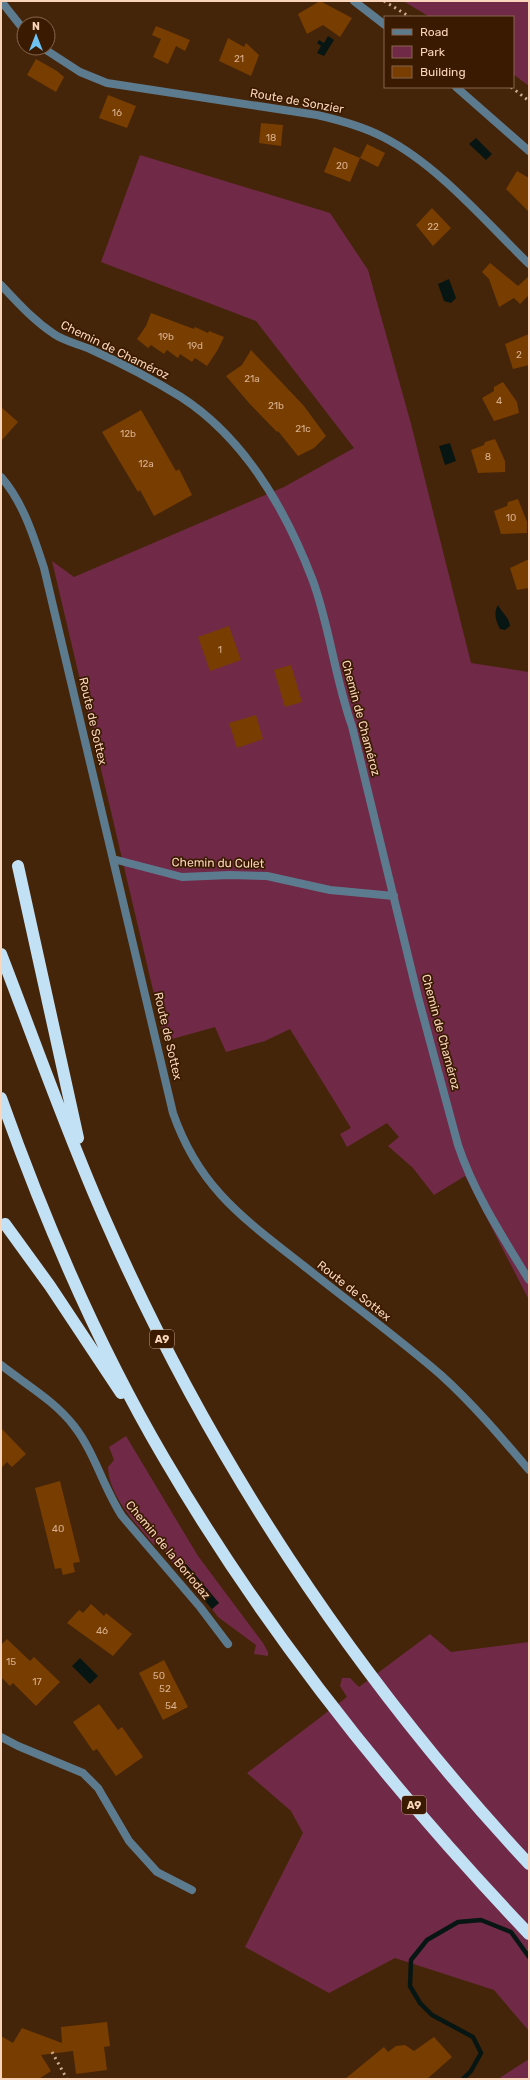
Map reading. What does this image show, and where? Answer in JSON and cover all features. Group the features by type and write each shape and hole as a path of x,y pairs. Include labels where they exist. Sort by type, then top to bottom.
{"highway":[{"path":"18,866 85,1170"},
{"name":"A9","path":"1,954 104,1217 146,1308 208,1426 278,1542 324,1612 383,1692 463,1789 529,1864"},
{"name":"A9","path":"1,1098 39,1198 74,1282 116,1369 163,1456 247,1590 305,1671 396,1785 529,1934"},
{"path":"5,1224 50,1286 163,1456"}],"street":[{"path":"1,1 16,20"},
{"path":"354,1 384,24"},
{"name":"Route de Sonzier","path":"55,56 80,72 108,82 317,115 351,123 383,137 438,175 529,264"},
{"path":"457,88 529,151"},
{"name":"Chemin de Chaméroz","path":"1,285 29,316 55,335 138,372 182,398 221,428 256,469 285,519 313,581 394,896 418,997 466,1168 490,1217 529,1280"},
{"name":"Route de Sottex","path":"1,477 10,486 20,506 35,538 44,568 173,1113 181,1134 204,1176 238,1214 441,1375 495,1429 529,1470"},
{"name":"Chemin du Culet","path":"114,860 182,877 230,874 267,876 330,890 394,896"},
{"name":"Chemin de la Boriodaz","path":"1,1365 56,1407 74,1425 97,1464 112,1500 122,1516 200,1607 228,1644"},
{"path":"1,1737 18,1746 83,1773 98,1788 129,1841 157,1872 192,1890"}],"green space":[{"path":"403,1 529,1 529,86 514,75 514,16 428,16"},
{"path":"140,155 330,213 368,270 411,424 471,663 529,672 529,1300 465,1176 434,1195 413,1168 388,1146 399,1137 387,1123 347,1147 340,1134 351,1128 290,1029 265,1041 226,1052 215,1027 165,1041 52,561 74,577 284,487 354,448 256,321 101,262"},
{"path":"126,1436 198,1556 263,1643 268,1652 268,1656 254,1654 256,1645 218,1617 212,1609 219,1603 186,1564 178,1570 158,1542 154,1545 132,1519 118,1499 113,1489 108,1467 114,1460 109,1447"},
{"path":"430,1634 451,1652 529,1642 529,2031 494,1990 395,1958 329,1993 245,1947 303,1833 291,1811 247,1773 347,1697 340,1686 342,1678 350,1678 359,1687"},
{"path":"529,2059 529,2079 498,2079"}],"shaded area":[{"path":"328,36 334,40 324,56 317,53 321,46 317,43 319,40 324,43"},
{"path":"476,138 492,154 486,160 469,144"},
{"path":"449,279 456,298 451,303 444,301 438,284"},
{"path":"450,443 456,461 445,465 439,446"},
{"path":"498,605 507,618 510,626 505,630 500,629 496,620 495,614"},
{"path":"186,1564 219,1603 212,1609 178,1570"},
{"path":"80,1658 98,1676 90,1684 72,1666"}],"building":[{"path":"320,1 352,18 340,37 323,25 307,34 298,14"},
{"path":"156,26 190,40 185,51 176,46 168,64 153,57 161,39 152,35"},
{"path":"228,38 244,47 246,43 259,55 251,76 219,61"},
{"path":"36,59 57,71 64,77 56,92 27,75"},
{"path":"108,95 136,106 127,128 99,118"},
{"path":"261,123 283,125 281,146 259,143"},
{"path":"367,144 385,153 378,167 360,158"},
{"path":"334,147 360,158 350,182 324,172"},
{"path":"517,171 529,178 529,212 506,189"},
{"path":"432,208 451,228 433,246 416,225"},
{"path":"490,263 518,286 529,276 529,295 520,304 514,298 499,307 489,279 482,272"},
{"path":"151,313 194,329 195,327 208,333 209,331 224,337 207,366 195,358 192,362 180,354 178,358 167,350 164,354 151,345 148,348 137,339 146,326"},
{"path":"529,334 529,365 513,369 505,344"},
{"path":"251,350 304,406 326,436 314,448 298,456 278,431 277,432 249,403 226,376 242,365"},
{"path":"503,382 517,402 519,413 494,421 482,398 494,391 494,387"},
{"path":"1,407 18,422 1,441"},
{"path":"141,410 176,471 179,469 192,495 154,516 140,490 138,492 102,432"},
{"path":"495,439 505,461 505,472 478,473 471,450 484,445 485,442"},
{"path":"518,499 527,522 527,533 501,534 494,511 507,506 508,502"},
{"path":"529,559 529,588 517,590 510,568"},
{"path":"229,626 241,660 210,671 198,637"},
{"path":"291,665 302,702 285,707 274,670"},
{"path":"256,715 263,739 237,748 229,723"},
{"path":"1,1428 26,1454 12,1467 7,1462 1,1468"},
{"path":"60,1481 80,1562 73,1563 75,1572 63,1575 61,1568 55,1569 35,1488"},
{"path":"91,1604 104,1616 106,1613 132,1634 113,1656 67,1623 79,1610 83,1613"},
{"path":"7,1639 30,1661 34,1657 60,1682 36,1706 13,1683 10,1686 1,1677 1,1645"},
{"path":"164,1660 188,1707 163,1720 139,1673"},
{"path":"99,1704 118,1730 122,1727 143,1757 116,1776 97,1749 93,1751 73,1722"},
{"path":"107,2022 110,2046 104,2047 107,2070 76,2074 73,2051 41,2055 51,2071 39,2079 1,2079 1,2036 13,2043 22,2028 62,2043 61,2027"},
{"path":"434,2037 452,2057 427,2079 345,2079 384,2047 388,2052 396,2046 405,2045 414,2051"}],"waterway":[{"path":"463,2079 471,2071 481,2053 473,2037 432,2015 420,2003 410,1986 411,1960 427,1940 458,1922 481,1920 511,1932 529,1957"}],"railway":[{"path":"384,1 408,16"},
{"path":"512,88 529,101"},
{"path":"52,2052 67,2079"}]}
